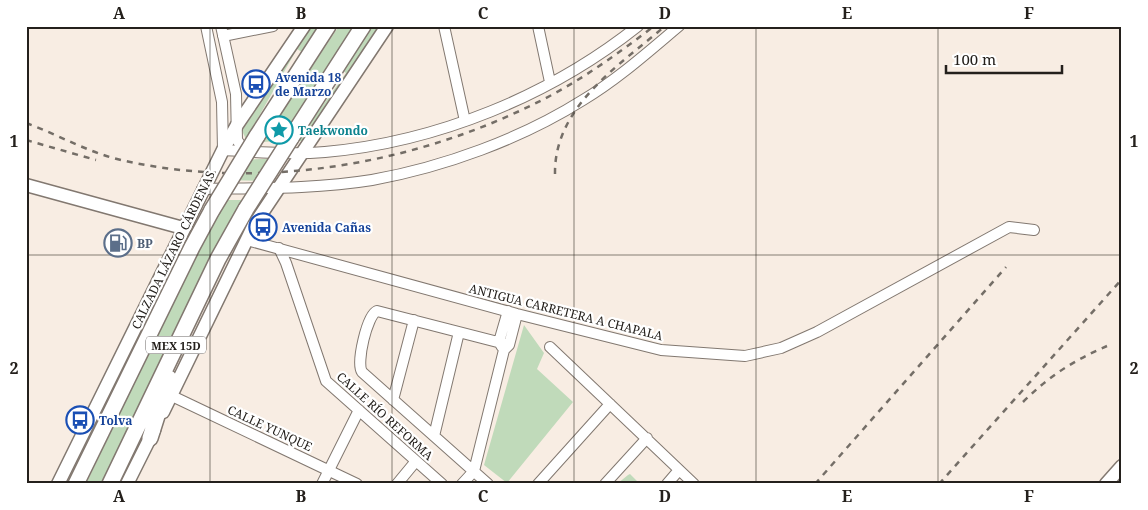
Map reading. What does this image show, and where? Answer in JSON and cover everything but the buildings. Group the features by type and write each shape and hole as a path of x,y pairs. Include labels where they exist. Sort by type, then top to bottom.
{"highway":[{"name":"CALZADA LÁZARO CÁRDENAS","path":"76,484 212,210 256,136 328,26"},
{"name":"MEX 15D","path":"110,484 188,320 246,209 363,26"},
{"path":"150,438 188,320"},
{"path":"64,484 130,372"}],"main road":[{"name":"CALZADA LÁZARO CÁRDENAS","path":"58,484 202,189 237,125 304,26"},
{"path":"127,484 172,396 247,240 277,188 387,26"},
{"path":"26,185 183,228"},
{"path":"1106,484 1122,466"}],"street":[{"path":"206,26 220,88 223,150 301,153 370,147 420,135 465,121 498,108 601,54 635,27"},
{"path":"245,151 237,140 236,94 222,31 273,26"},
{"path":"444,26 465,121"},
{"path":"538,26 550,82"},
{"path":"202,189 277,188 371,180 425,167 489,146 582,101 614,80 679,26"},
{"name":"ANTIGUA CARRETERA A CHAPALA","path":"247,240 512,312 661,350 745,356 764,353 816,332 1009,227 1034,230"},
{"name":"CALLE RÍO REFORMA","path":"279,248 286,263 326,381 442,484"},
{"path":"480,479 362,372 359,366 370,316 372,313 380,311 504,346"},
{"path":"480,479 512,312"},
{"path":"393,400 414,320"},
{"path":"434,436 459,332"},
{"path":"550,347 694,484"},
{"name":"CALLE YUNQUE","path":"172,396 329,469 357,484"},
{"path":"538,484 610,404"},
{"path":"322,484 359,410"},
{"path":"605,484 647,438"},
{"path":"397,484 416,461"},
{"path":"667,484 679,470"},
{"path":"462,484 480,479"}],"green space":[{"path":"309,26 323,26 305,54 297,49 246,139 242,131"},
{"path":"339,26 358,26 281,141 262,142"},
{"path":"371,26 381,26 305,141 297,141 346,73 342,70"},
{"path":"286,158 273,181 224,180 237,160"},
{"path":"226,200 247,200 103,484 86,484 201,243"},
{"path":"524,325 544,353 537,369 573,402 507,483 484,465"},
{"path":"630,474 640,484 617,484 628,475"}],"railway":[{"path":"26,123 109,157 174,169 228,173 283,172 338,166 392,155 444,140 495,122 573,83 614,56 654,26"},
{"path":"555,174 558,150 565,128 578,108 610,72 665,26"},
{"path":"26,140 96,160"},
{"path":"815,484 1006,267"},
{"path":"939,484 1122,279"},
{"path":"1023,402 1062,370 1083,357 1107,346"}],"place":[{"name":"Avenida 18 de Marzo","path":"256,84"},
{"name":"Taekwondo","path":"279,130"},
{"name":"Avenida Cañas","path":"263,227"},
{"name":"BP","path":"118,243"},
{"name":"Tolva","path":"80,420"}]}
